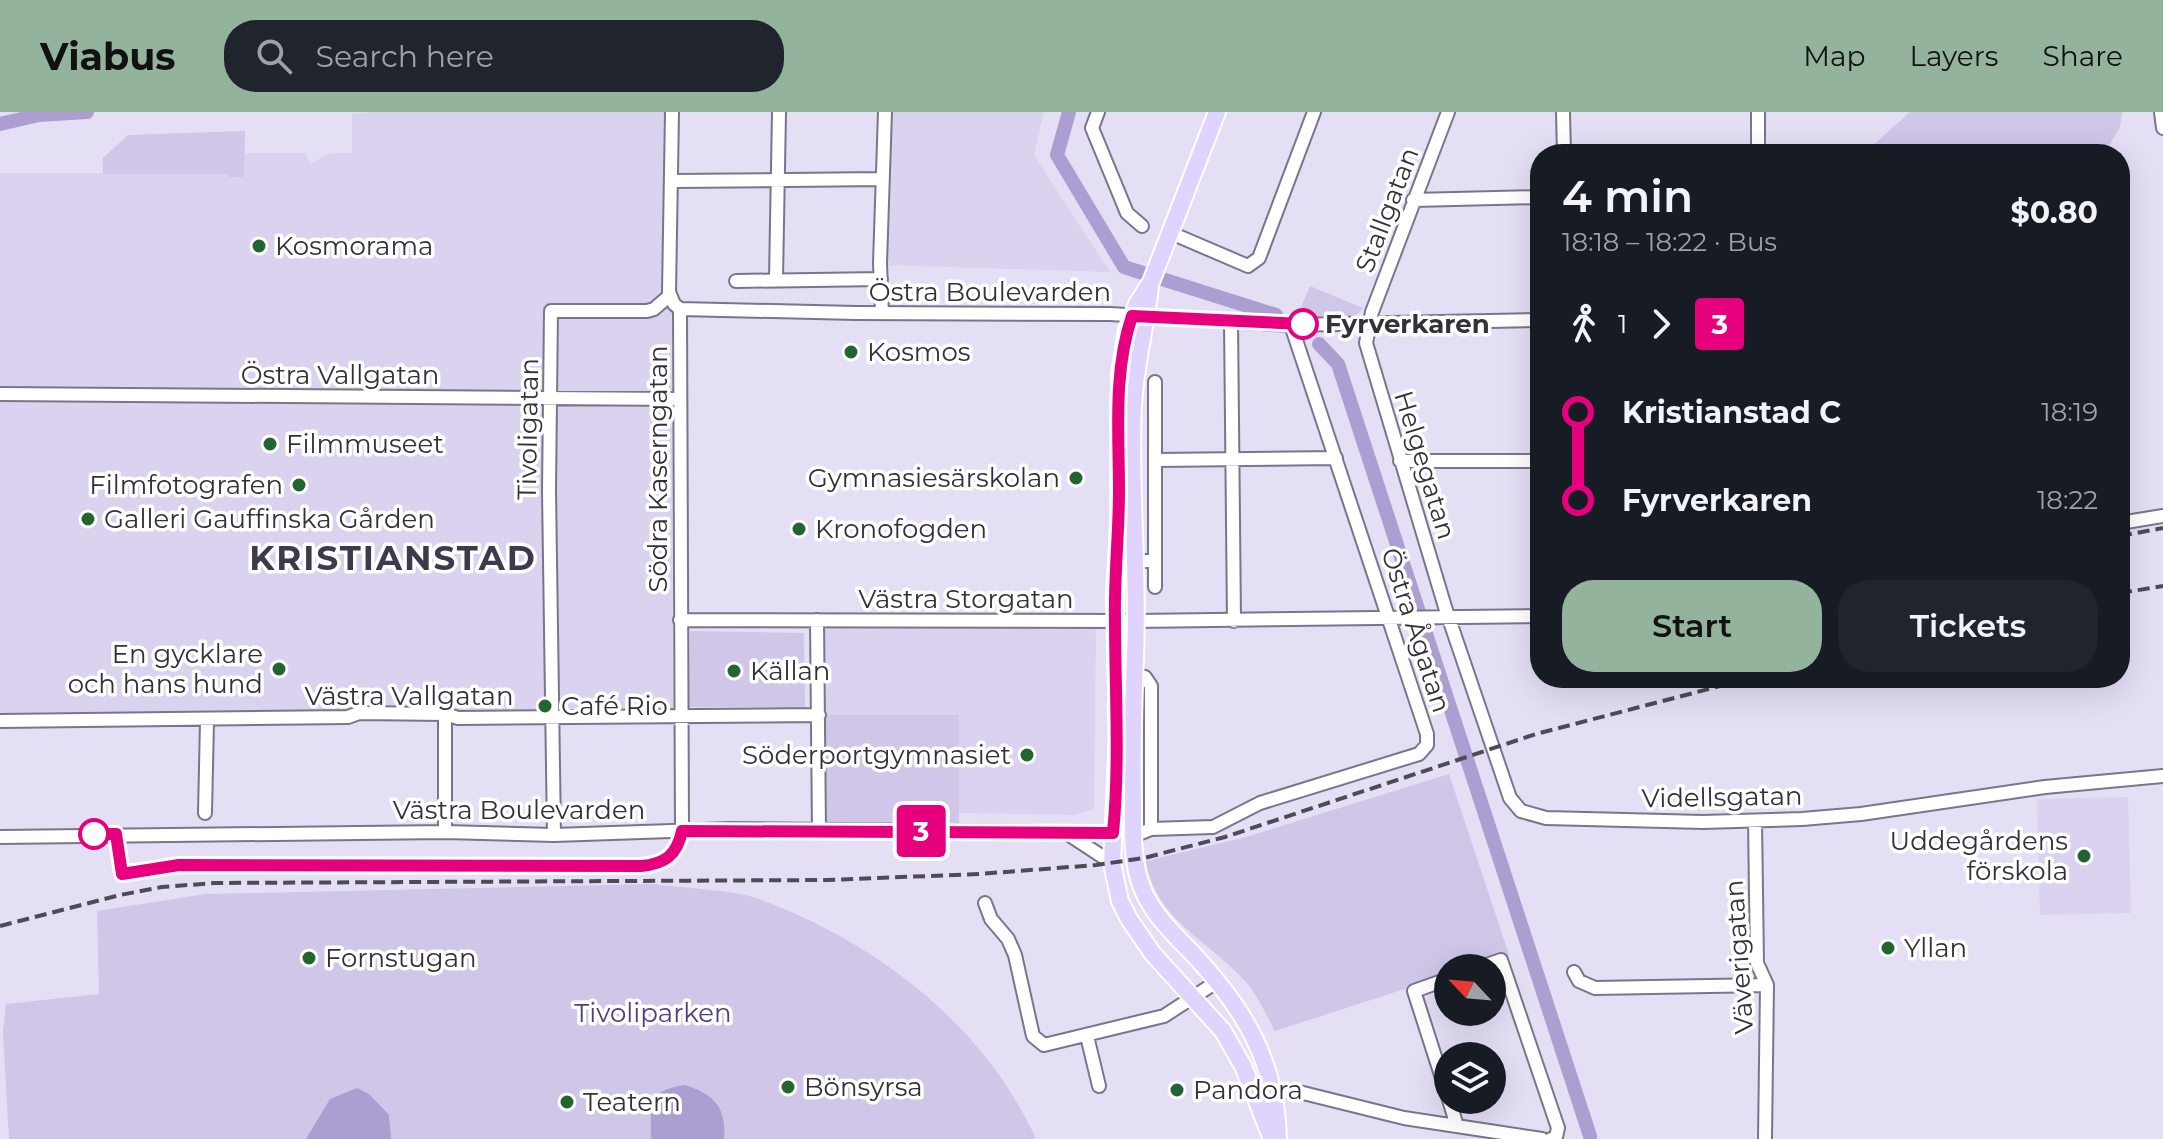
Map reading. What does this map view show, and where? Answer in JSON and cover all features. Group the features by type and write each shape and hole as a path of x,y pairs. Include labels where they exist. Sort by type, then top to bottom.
{"main road":[{"path":"1217,112 1140,316 1123,345 1115,621 1118,738 1112,863 1120,901 1129,919 1153,954 1195,997 1235,1051 1275,1139"},
{"path":"1140,316 1133,406 1136,621 1133,833 1137,869 1148,899 1166,926 1218,981 1261,1049 1275,1093 1275,1139"}],"street":[{"path":"669,296 672,112"},
{"path":"776,279 779,112"},
{"path":"882,313 885,112"},
{"path":"1098,112 1092,128 1127,213 1142,226"},
{"path":"1171,233 1248,266 1254,263 1259,258 1314,112"},
{"name":"Stallgatan","path":"1368,324 1448,112"},
{"path":"1563,112 1564,144"},
{"path":"1758,112 1758,144"},
{"path":"2161,112 2163,128"},
{"path":"673,181 883,179"},
{"path":"1413,200 1530,197"},
{"path":"736,281 881,279"},
{"name":"Södra Kaserngatan","path":"669,296 680,309 682,831"},
{"name":"Tivoligatan","path":"554,835 549,490 551,311 647,311 669,296"},
{"name":"Östra Boulevarden","path":"680,309 1140,316 1291,325 1530,320"},
{"path":"1231,321 1234,621"},
{"name":"Helgegatan","path":"1368,324 1366,343 1444,617"},
{"name":"Östra Ågatan","path":"1133,833 1151,829 1213,827 1260,803 1419,754 1427,745 1427,734 1396,619 1291,325"},
{"path":"1155,382 1155,587"},
{"name":"Östra Vallgatan","path":"0,394 680,399"},
{"path":"1155,460 1336,458"},
{"path":"1400,461 1530,461"},
{"path":"2130,521 2163,516"},
{"path":"1134,561 1155,561"},
{"name":"Västra Storgatan","path":"680,620 1234,621 1530,616"},
{"name":"Videllsgatan","path":"1444,617 1510,798 1521,811 1546,818 1755,821 1861,814 2045,787 2163,776"},
{"path":"817,620 819,831"},
{"path":"1134,674 1145,677 1151,686 1151,829"},
{"name":"Västra Vallgatan","path":"0,721 207,721 348,717 359,713 445,714 458,718 819,715"},
{"path":"445,714 445,832"},
{"path":"205,813 207,721"},
{"name":"Väverigatan","path":"1755,821 1757,963 1767,985 1765,1139"},
{"name":"Västra Boulevarden","path":"0,837 445,832 554,835 682,831 1133,833"},
{"path":"1065,832 1094,848 1112,863"},
{"path":"985,903 991,919 1008,939 1015,955 1033,1036 1044,1045 1164,1016 1218,981"},
{"path":"1574,972 1579,981 1595,988 1767,985"},
{"path":"1506,975 1558,1128 1554,1138"},
{"path":"1434,984 1414,991 1434,1055"},
{"path":"1087,1036 1099,1086"},
{"path":"1258,1100 1291,1090 1404,1118 1542,1139"},
{"path":"1453,1114 1457,1126"}],"shaded area":[{"path":"671,112 673,718 0,721 0,173 228,173 228,177 244,177 244,153 306,153 310,164 331,153 352,153 352,114"},
{"path":"889,112 1044,112 1034,155 1110,272 885,265"},
{"name":"Söderportgymnasiet","path":"1096,624 1094,809 1074,815 959,813 959,715 824,715 824,628"},
{"name":"Uddegårdens förskola","path":"2128,797 2131,913 2040,915 2037,799"},
{"path":"685,1085 716,1103 723,1118 724,1139 651,1139 654,1102 664,1091"},
{"path":"357,1088 369,1094 389,1115 391,1139 306,1139 330,1099"}],"green space":[{"path":"1910,112 2122,112 2120,127 2110,144 1874,144"},
{"path":"245,131 244,177 228,177 228,174 103,174 103,158 128,135"},
{"path":"1310,286 1363,308 1357,314 1342,319 1296,319"},
{"path":"690,631 804,633 805,707 689,707"},
{"path":"819,715 959,715 959,831 819,831"},
{"path":"1449,774 1509,955 1434,954 1434,980 1275,1031 1246,982 1173,915 1152,882 1146,861 1246,837"},
{"name":"Tivoliparken","path":"654,884 756,898 842,937 883,963 921,991 987,1058 1014,1097 1036,1139 9,1139 3,1032 6,1004 99,994 97,911 206,894"}],"waterway":[{"path":"0,124 39,115 87,112"},
{"path":"1069,112 1057,155 1124,267 1276,315"},
{"path":"1319,344 1338,364 1590,1136"}],"railway":[{"path":"2130,534 2163,528"},
{"path":"2130,591 2163,586"},
{"path":"0,926 120,895 162,887 215,883 827,880 979,874 1096,865 1144,858 1225,837 1536,734 1713,688"}],"bus line":[{"name":"3","path":"94,834 116,834 122,874 179,865 641,866 668,859 678,847 682,831 730,829 1113,833 1118,738 1115,595 1119,525 1120,374 1123,345 1132,316 1303,324"}],"place":[{"name":"Kosmorama","path":"259,246"},
{"name":"Fyrverkaren","path":"1303,324"},
{"name":"Kosmos","path":"851,352"},
{"name":"Filmmuseet","path":"270,444"},
{"name":"Gymnasiesärskolan","path":"1076,478"},
{"name":"Filmfotografen","path":"299,485"},
{"name":"Galleri Gauffinska Gården","path":"88,519"},
{"name":"Kronofogden","path":"799,529"},
{"name":"En gycklare och hans hund","path":"279,669"},
{"name":"Källan","path":"734,671"},
{"name":"Café Rio","path":"545,706"},
{"name":"Söderportgymnasiet","path":"1027,755"},
{"name":"Uddegårdens förskola","path":"2084,856"},
{"name":"Yllan","path":"1888,948"},
{"name":"Fornstugan","path":"309,958"},
{"name":"Bönsyrsa","path":"788,1087"},
{"name":"Pandora","path":"1177,1090"},
{"name":"Teatern","path":"567,1102"}],"district":[{"name":"KRISTIANSTAD","path":"393,558"}]}
